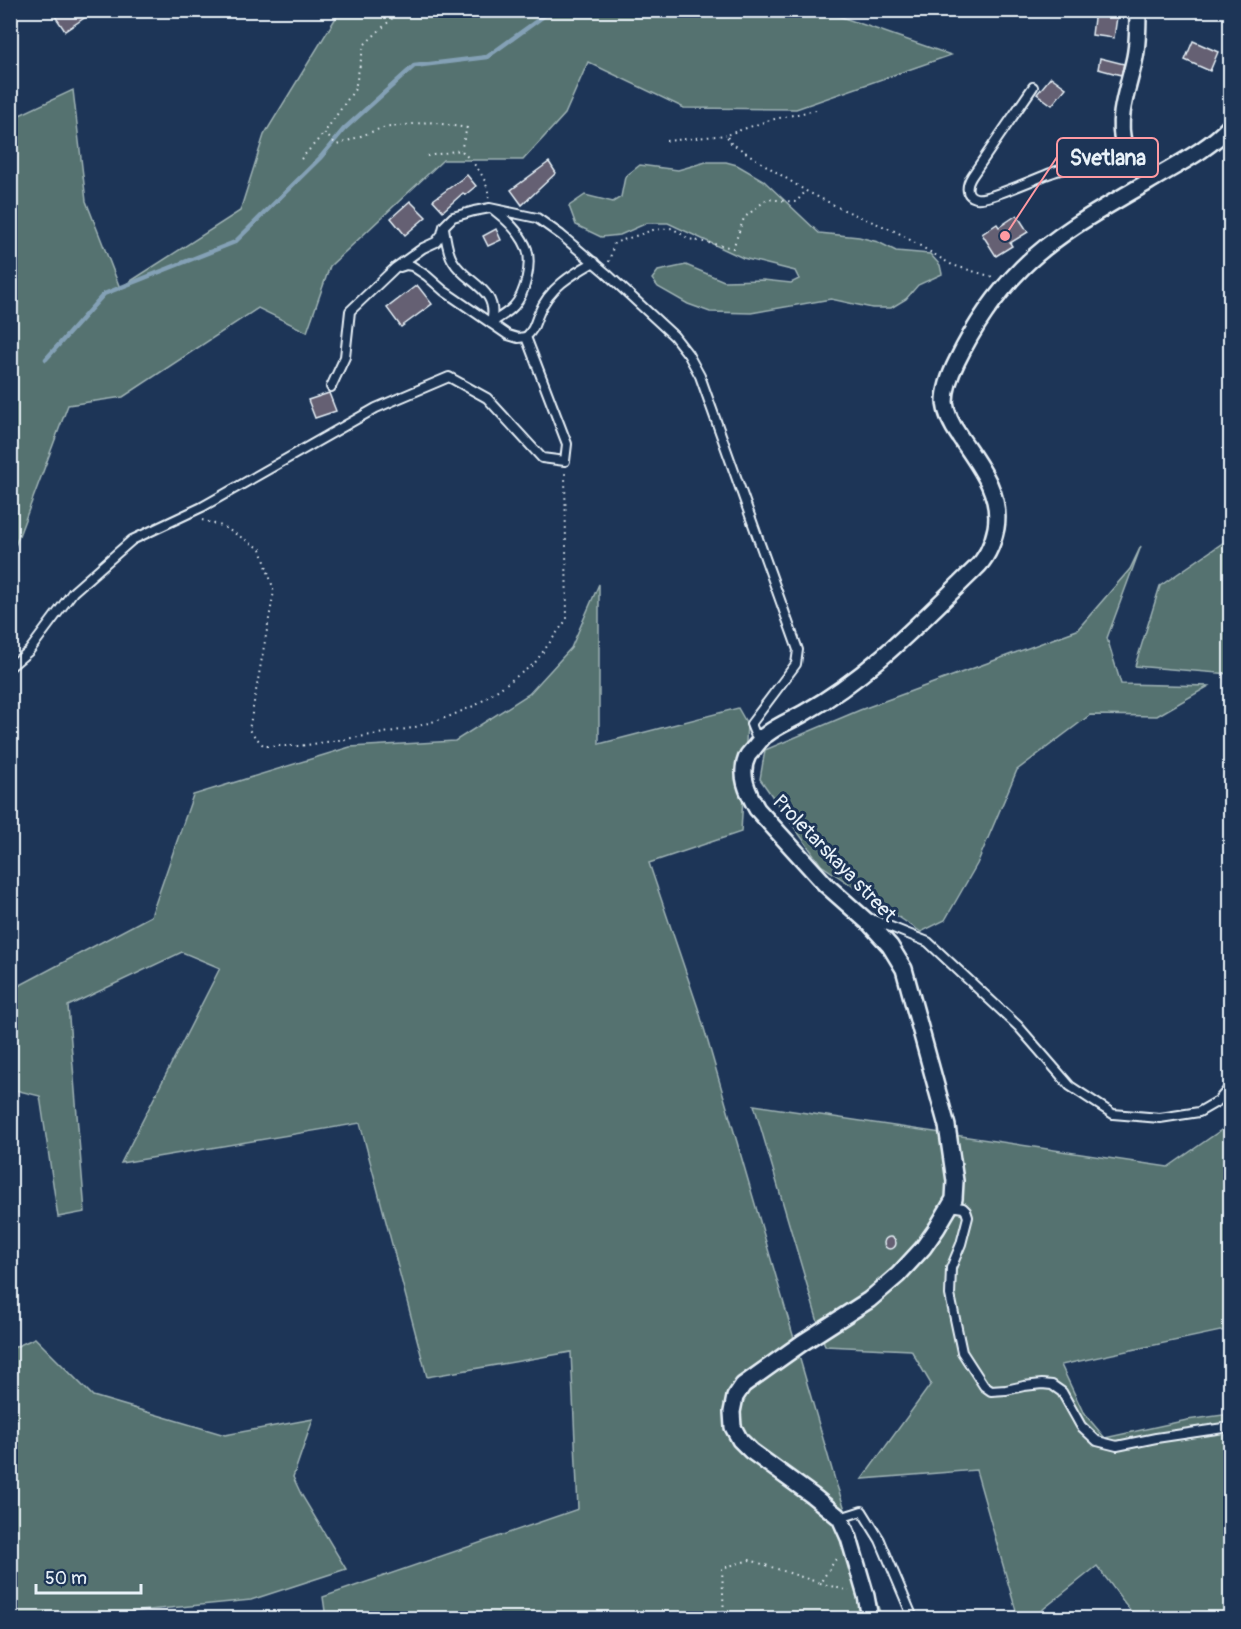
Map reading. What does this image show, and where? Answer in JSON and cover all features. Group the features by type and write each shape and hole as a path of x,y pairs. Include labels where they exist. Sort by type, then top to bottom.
{"street":[{"path":"1138,10 1136,54 1120,127 1124,145 1140,168 1154,178"},
{"name":"Proletarskaya street","path":"954,1199 955,1181 946,1126 904,969 890,946 826,885 757,809 749,796 744,769 748,755 766,734 815,708 859,678 981,563 993,542 997,518 993,494 982,471 951,423 945,404 946,390 956,362 996,299 1022,268 1052,243 1106,207 1197,153 1222,135 1230,126"},
{"path":"870,1618 849,1538 840,1518 751,1451 740,1440 734,1427 732,1412 735,1397 743,1385 802,1343 869,1300 898,1275 923,1248 954,1199"}],"lane":[{"path":"1033,87 967,184 967,190 971,195 977,198 993,196 1053,172 1085,164 1113,164 1140,168"},
{"path":"490,208 506,219 519,235 527,250 528,270 524,289 513,307 491,323"},
{"path":"331,387 345,357 350,311 395,268 423,248 436,242 444,226 453,217 490,208 537,218 561,235 594,262 674,336 688,354 700,376 798,650 796,664 751,724 755,734 766,734"},
{"path":"444,226 453,261 491,301 494,312 491,323"},
{"path":"395,268 412,266 508,335 518,338 526,337 534,329 538,313 549,295 568,277 594,262"},
{"path":"10,667 29,651 74,592 132,540 202,507 376,408 448,377 487,398 542,458 565,461 567,444 526,337"},
{"path":"858,914 928,942 1018,1026 1070,1086 1113,1114 1160,1118 1199,1112 1218,1101 1230,1087"},
{"path":"954,1199 957,1207 963,1208 968,1217 961,1244 951,1268 950,1295 962,1352 984,1386 991,1391 1042,1383 1052,1385 1062,1392 1081,1426 1097,1441 1117,1446 1230,1427"},
{"path":"840,1518 862,1511 880,1540 913,1618"}],"path":[{"path":"301,159 324,133 355,89 364,45 401,10"},
{"path":"666,141 726,135 770,120 816,110"},
{"path":"324,133 337,144 382,128 429,123 467,128 461,150"},
{"path":"726,135 731,143 806,191 897,232 951,265 1010,282"},
{"path":"427,156 461,150"},
{"path":"461,150 483,174 489,190 490,208"},
{"path":"606,273 614,243 653,230 672,228 689,239 733,249 744,218 767,199 796,202 806,191"},
{"path":"184,516 222,526 261,549 274,591 249,730 264,746 300,746 356,738 412,728 448,717 478,704 534,664 567,620 565,461"},
{"path":"820,1584 849,1538"},
{"path":"724,1618 722,1568 750,1560 820,1584 866,1596"}],"green space":[{"path":"340,11 824,11 951,55 796,109 684,108 588,62 565,114 523,160 443,160 330,266 307,332 258,308 123,397 68,405 11,557 11,119 73,90 86,201 120,288 240,211 264,135"},
{"path":"706,162 726,162 737,165 763,180 819,233 859,237 878,242 896,251 930,254 940,265 942,274 918,285 906,299 891,308 872,308 831,299 751,313 710,312 688,304 658,287 652,279 658,271 686,265 724,281 763,280 791,283 799,279 795,271 743,258 668,223 647,223 620,235 601,237 576,225 569,206 585,195 613,202 621,197 625,177 640,165 678,170"},
{"path":"1230,538 1230,674 1135,666 1160,586"},
{"path":"1141,546 1107,638 1121,684 1209,686 1157,716 1090,715 1017,770 977,864 945,920 921,932 821,865 760,779 765,750 860,710 1077,630 1130,569"},
{"path":"599,584 599,744 738,708 747,724 741,832 649,863 699,1011 835,1480 882,1618 326,1618 323,1597 578,1509 571,1352 427,1377 360,1123 121,1163 220,968 182,952 68,1006 85,1212 58,1217 40,1096 11,1089 11,990 151,916 193,795 350,747 455,741 529,694 571,648"},
{"path":"754,1105 1168,1167 1230,1124 1230,1329 1061,1365 1083,1412 1105,1438 1187,1420 1230,1414 1230,1618 1136,1618 1097,1566 1032,1618 1018,1618 976,1470 862,1479 931,1384 911,1350 825,1346"},
{"path":"35,1338 93,1396 225,1435 313,1419 293,1477 346,1569 251,1600 68,1618 11,1618 11,1349"}],"building":[{"path":"51,10 96,10 65,31"},
{"path":"1095,10 1118,10 1114,38 1092,35"},
{"path":"1193,41 1218,52 1210,71 1185,60"},
{"path":"1100,58 1124,64 1121,75 1098,69"},
{"path":"1051,77 1066,88 1052,105 1037,94"},
{"path":"549,162 556,173 522,205 511,190"},
{"path":"467,175 476,186 465,195 463,193 443,211 433,200"},
{"path":"410,201 426,217 405,235 391,218"},
{"path":"1017,215 1028,232 1010,243 1012,246 996,256 982,234 997,224 999,227"},
{"path":"496,229 501,240 488,246 483,236"},
{"path":"417,285 432,304 401,327 387,308"},
{"path":"329,393 336,411 315,418 308,400"},
{"path":"892,1237 895,1238 895,1248 888,1249 885,1248 884,1241 885,1238"}],"waterway":[{"path":"46,359 104,294 235,242 320,158 344,129 414,66 487,57 552,10"}],"place":[{"name":"Svetlana","path":"1005,236"}]}
